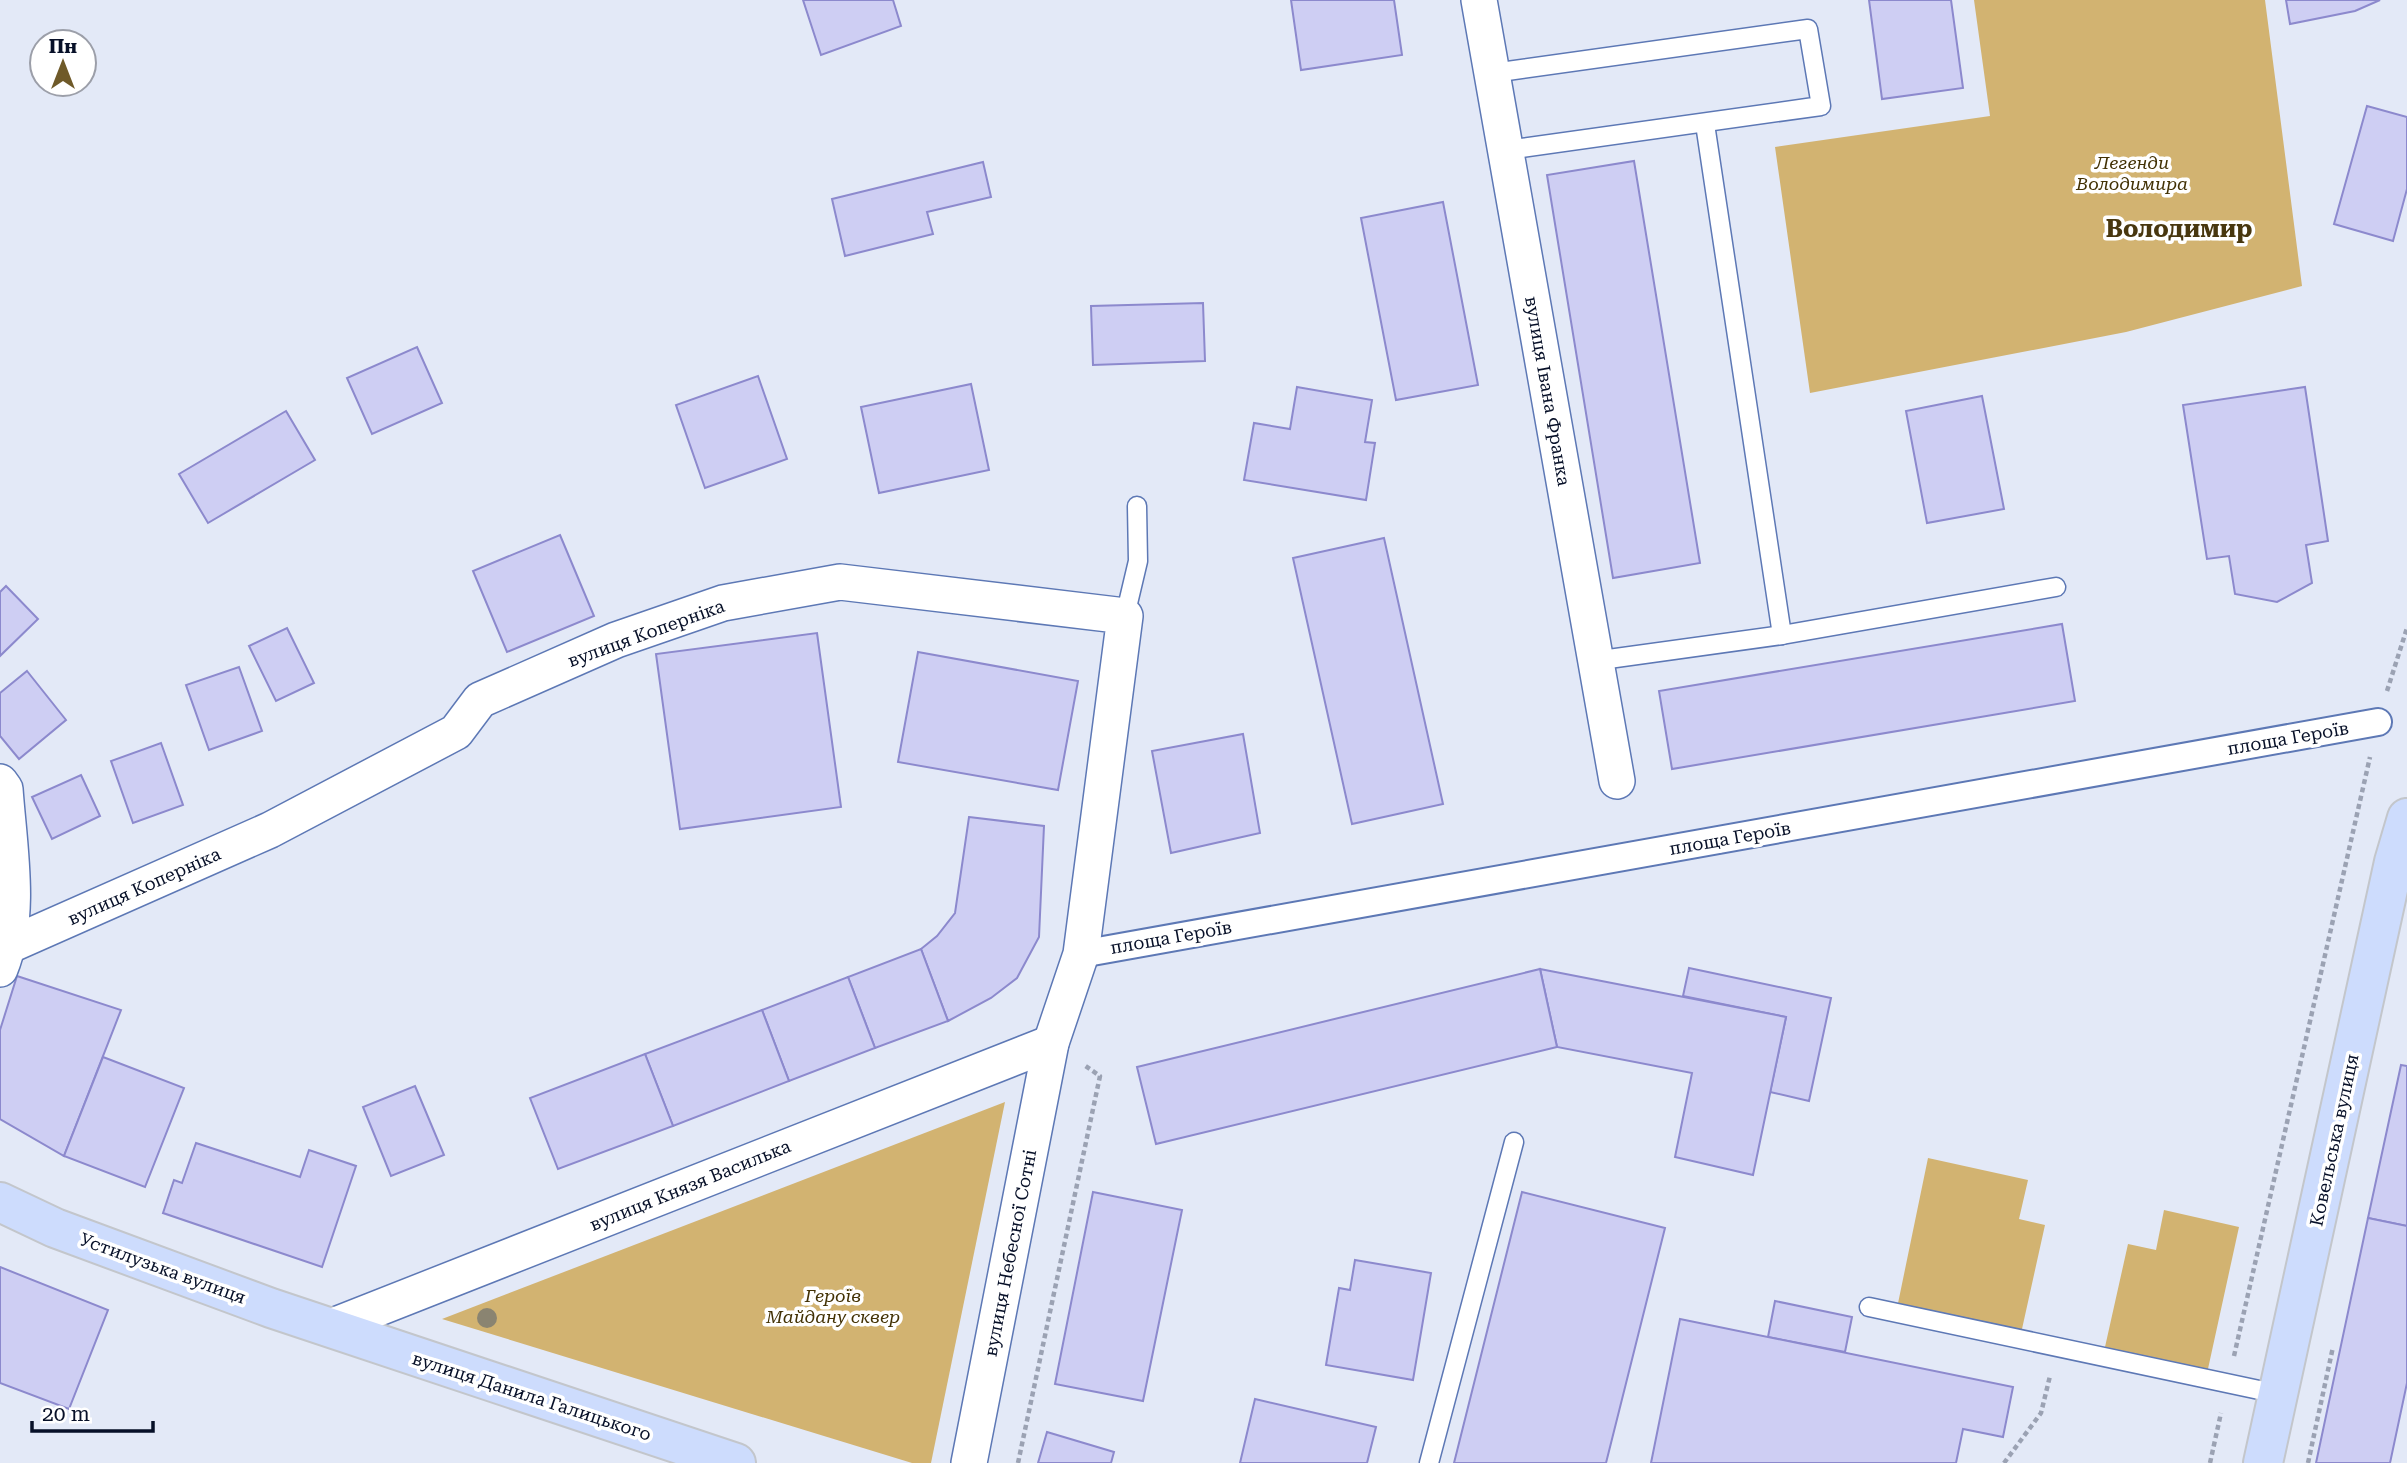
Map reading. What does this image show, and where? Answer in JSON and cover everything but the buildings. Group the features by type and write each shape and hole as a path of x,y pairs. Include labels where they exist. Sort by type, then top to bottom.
{"main road":[{"name":"Ковельська вулиця","path":"2263,1463 2401,864 2407,818"},
{"name":"Устилузька вулиця","path":"0,1202 55,1228 328,1328"},
{"name":"вулиця Данила Галицького","path":"328,1328 736,1463"}],"street":[{"name":"вулиця Івана Франка","path":"1479,0 1617,781"},
{"name":"вулиця Коперніка","path":"5,957 270,830 456,732 480,700 616,640 723,603 839,582 1125,616"},
{"path":"1051,1043 1081,954 1125,616"},
{"name":"площа Героїв","path":"1081,954 2378,722"},
{"path":"0,782 5,789 6,801 5,957"},
{"name":"вулиця Князя Василька","path":"328,1328 1051,1043"},
{"name":"вулиця Небесної Сотні","path":"969,1463 1051,1043"}],"lane":[{"path":"1493,73 1808,29 1821,106 1507,150"},
{"path":"1705,124 1782,635"},
{"path":"1125,616 1138,561 1137,506"},
{"path":"1594,661 1782,635 2056,587"},
{"path":"1429,1463 1514,1142"},
{"path":"1869,1307 2278,1394"}],"path":[{"path":"2210,1463 2378,722 2407,628"},
{"path":"1018,1463 1100,1076 1051,1043"},
{"path":"2004,1463 2041,1413 2057,1346"}],"green space":[{"name":"Легенди Володимира","path":"1974,0 2265,0 2302,286 2126,332 1810,393 1775,147 1990,116"},
{"name":"Героїв Майдану сквер","path":"1005,1102 931,1463 912,1463 442,1319"},
{"path":"1928,1158 2028,1180 2019,1219 2045,1225 2020,1338 1896,1313"},
{"path":"2164,1210 2239,1227 2206,1378 2103,1356 2128,1244 2156,1250"}],"district":[{"name":"Володимир","path":"2179,229"}]}
